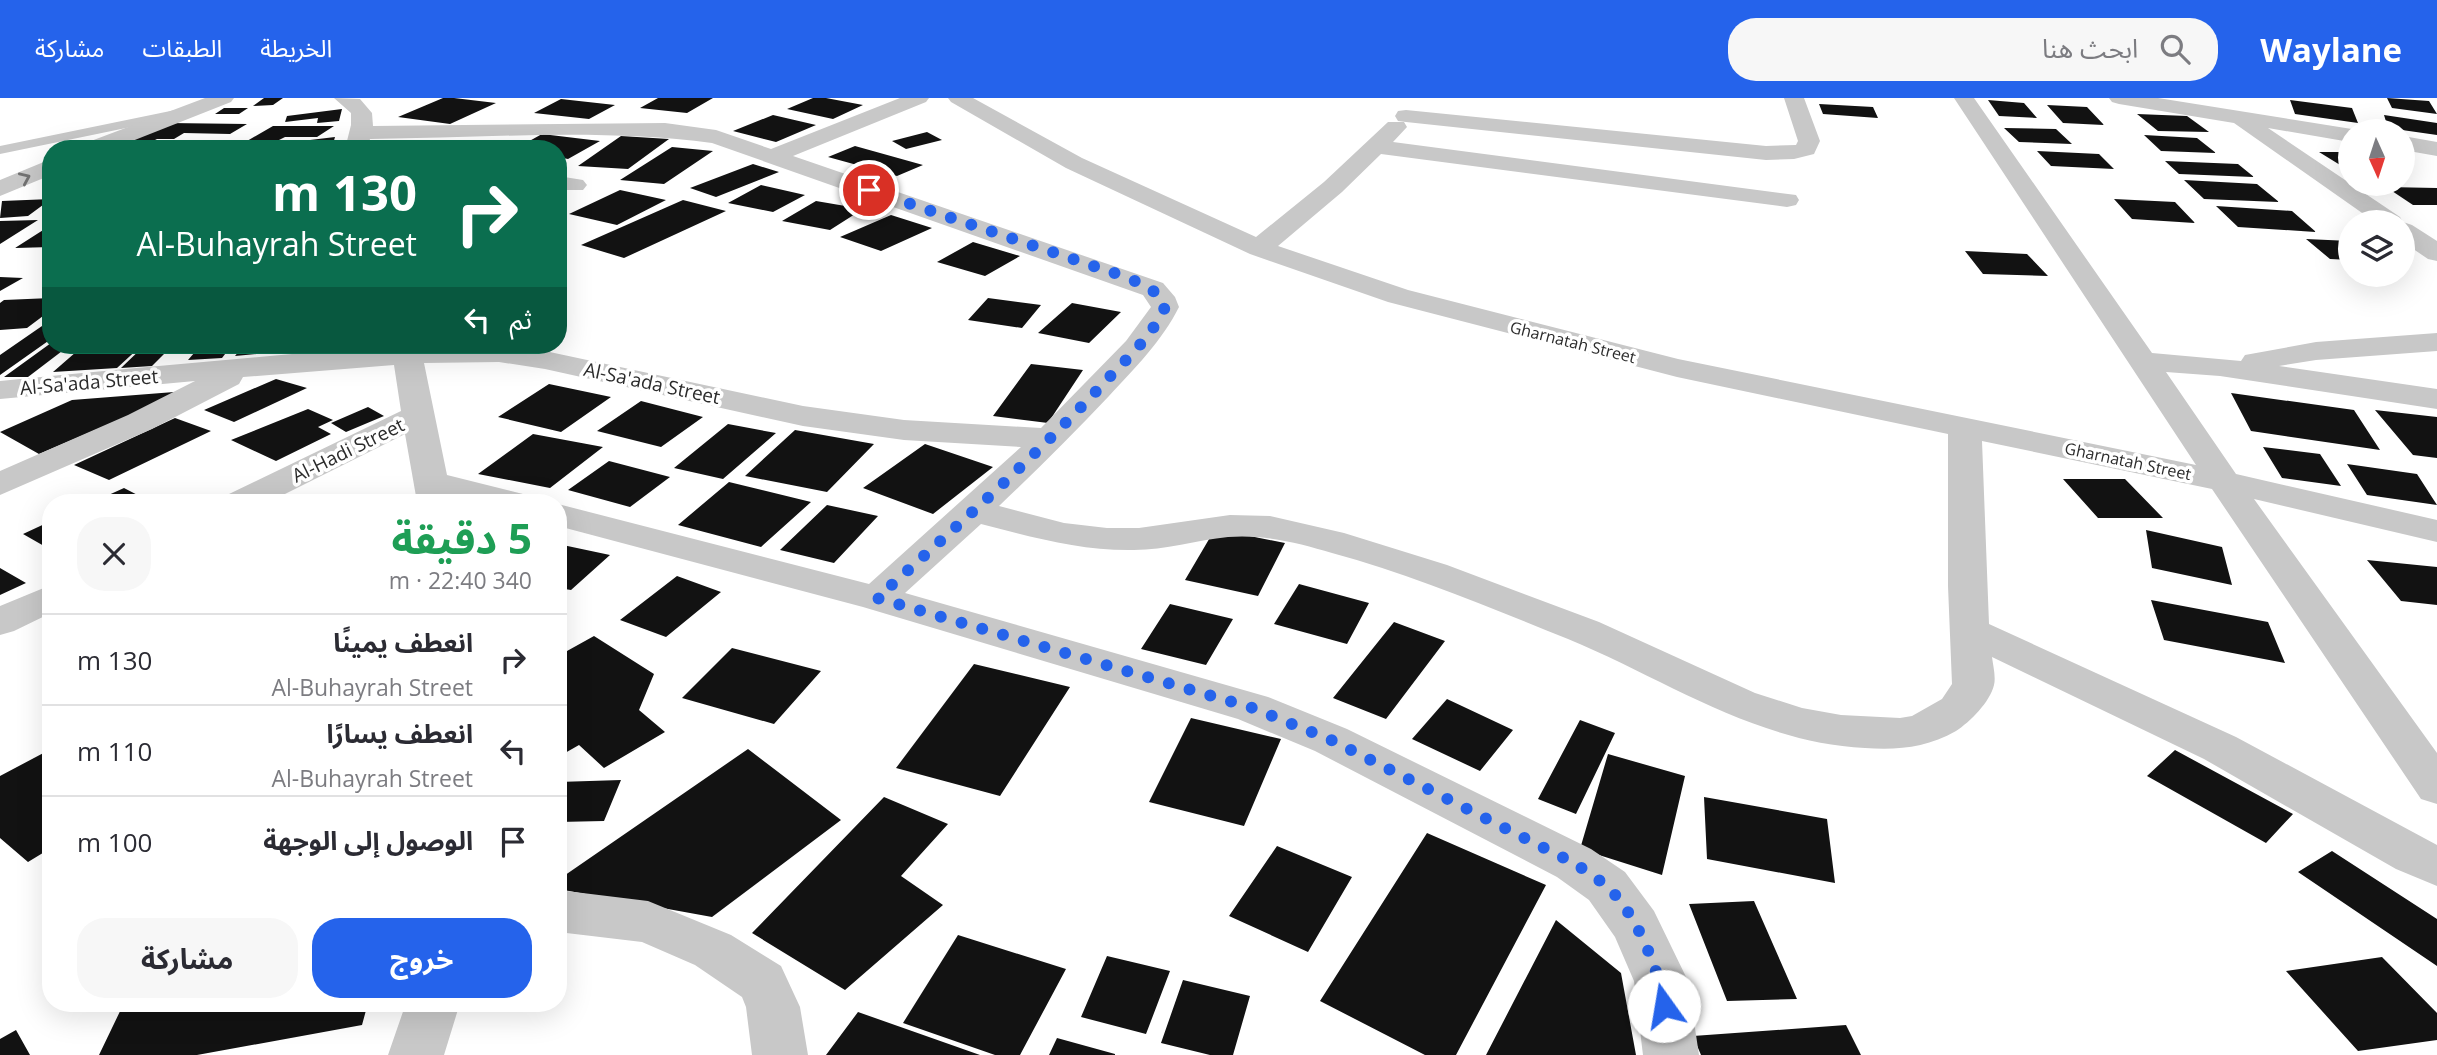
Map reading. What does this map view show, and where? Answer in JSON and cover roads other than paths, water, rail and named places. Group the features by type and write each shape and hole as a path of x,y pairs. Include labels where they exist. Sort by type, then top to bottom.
{"street":[{"path":"114,140 223,98"},
{"path":"344,98 359,106 362,113 358,140"},
{"path":"773,156 919,98"},
{"name":"Gharnatah Street","path":"958,98 1074,163 1259,248 1398,296 1676,368 2223,481 2437,531"},
{"path":"1259,248 1378,147 1413,107 1766,153 1806,149 1809,141 1794,98"},
{"path":"1964,98 1999,155 2366,691 2437,787"},
{"path":"2119,98 2338,133"},
{"path":"2219,98 2237,118 2373,210"},
{"path":"386,140 665,130 716,137 977,229 1126,277 1153,289 1161,297 1165,307 1159,320 1051,439 877,598"},
{"path":"2415,146 2437,149"},
{"path":"1378,147 1787,200"},
{"path":"0,189 42,170"},
{"path":"2415,238 2437,253"},
{"path":"2220,367 2316,351 2437,342"},
{"name":"Al-Sa'ada Street","path":"0,390 245,368 319,354"},
{"name":"Al-Sa'ada Street","path":"366,354 453,354"},
{"name":"Al-Sa'ada Street","path":"506,354 545,360 803,416 904,430 1051,439"},
{"path":"407,355 416,416 433,492"},
{"path":"2142,361 2220,367 2437,400"},
{"path":"0,484 141,422 245,368"},
{"name":"Al-Hadi Street","path":"258,494 416,416"},
{"path":"974,511 1064,534 1107,539 1139,539 1230,526 1270,527 1344,544 1433,573 1585,631 1740,704 1799,723 1841,731 1900,734 1924,729 1957,710 1973,685 1965,426"},
{"path":"567,517 877,598 1253,708 1331,740 1574,863 1607,886 1636,926 1661,981 1671,1055"},
{"path":"0,622 42,601"},
{"path":"1970,631 2190,732 2258,768 2371,835 2437,867"},
{"path":"567,912 648,922 713,950 762,982 773,1007 780,1055"},
{"path":"415,1055 430,1012"}],"lane":[{"path":"51,140 142,117 185,112"},
{"path":"0,150 42,142"}]}
